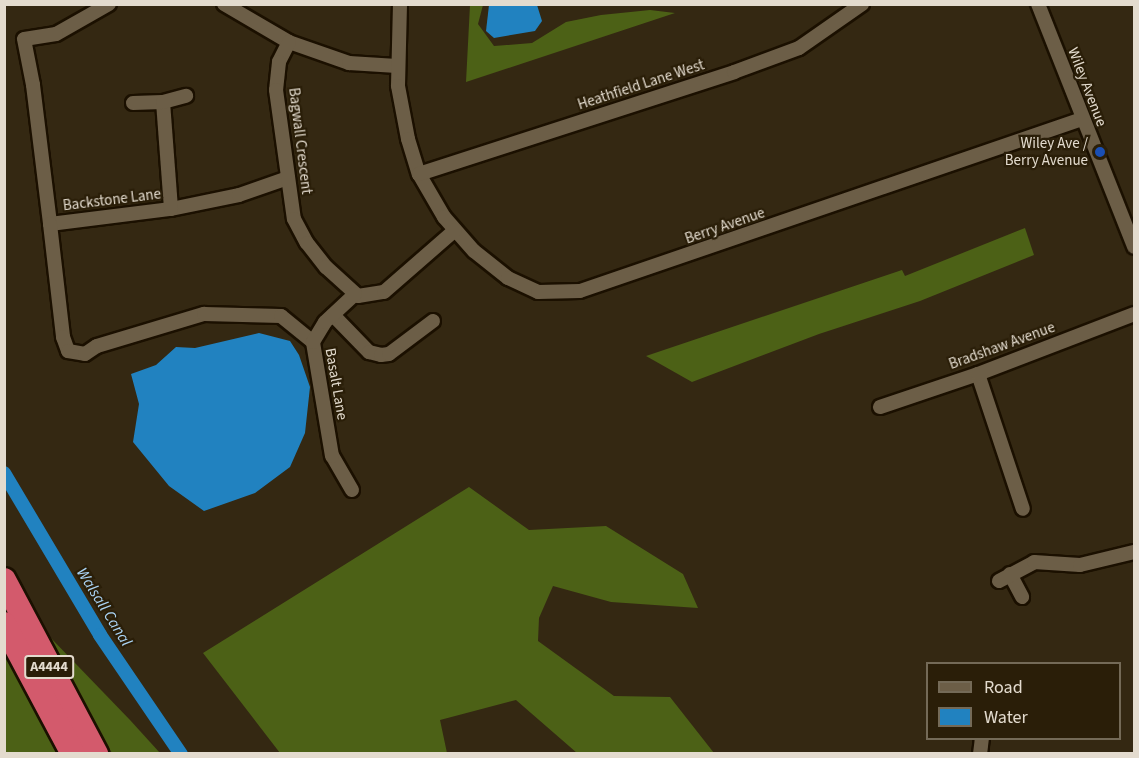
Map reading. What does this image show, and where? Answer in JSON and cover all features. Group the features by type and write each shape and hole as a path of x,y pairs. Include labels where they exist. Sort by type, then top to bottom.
{"highway":[{"name":"A4444","path":"4,580 96,753"},
{"name":"A4444","path":"4,624 73,753"}],"street":[{"name":"Backstone Lane","path":"109,4 56,34 24,39 33,85 50,224 171,209 239,195 288,178"},
{"path":"224,4 289,42 349,63 398,66"},
{"name":"Berry Avenue","path":"400,4 398,66 408,139 419,174 444,217 474,251 508,278 538,292 580,291 1082,119"},
{"name":"Heathfield Lane West","path":"419,174 734,72 799,48 862,4"},
{"name":"Wiley Avenue","path":"1038,4 1134,247"},
{"name":"Bagwall Crescent","path":"289,42 279,62 276,83 294,219 307,243 326,267 355,294"},
{"path":"133,103 163,102 186,96"},
{"path":"163,102 171,209"},
{"path":"50,224 63,336 68,351 85,354 97,346 204,314 281,316 313,342"},
{"path":"355,294 358,296 384,292 455,230"},
{"name":"Basalt Lane","path":"352,490 332,456 313,342 333,315 355,294"},
{"name":"Bradshaw Avenue","path":"880,407 978,374 1134,314"},
{"path":"333,315 369,352 381,355 389,354 433,321"},
{"path":"978,374 1023,509"},
{"path":"1022,597 1004,578 1034,561 1080,565 1134,552"}],"green space":[{"path":"470,5 483,5 478,24 494,46 532,43 566,22 601,15 650,10 675,13 466,82"},
{"path":"1025,228 1034,255 920,301 819,334 692,382 646,356 902,270 905,276"},
{"path":"469,487 529,530 606,526 683,574 698,608 611,602 553,586 539,618 538,641 614,696 670,697 714,753 577,753 516,700 440,720 447,753 280,753 203,653"},
{"path":"47,634 160,753 112,753 76,693"},
{"path":"4,649 62,753 5,754"}],"water":[{"path":"489,5 537,5 542,21 535,31 494,38 486,31"},
{"path":"259,333 290,341 299,355 310,387 305,433 290,467 255,493 204,511 169,486 133,442 139,404 131,374 156,365 176,347 195,348"}],"waterway":[{"name":"Walsall Canal","path":"4,473 100,635 181,754"}],"place":[{"name":"Wiley Ave / Berry Avenue","path":"1100,152"}]}
